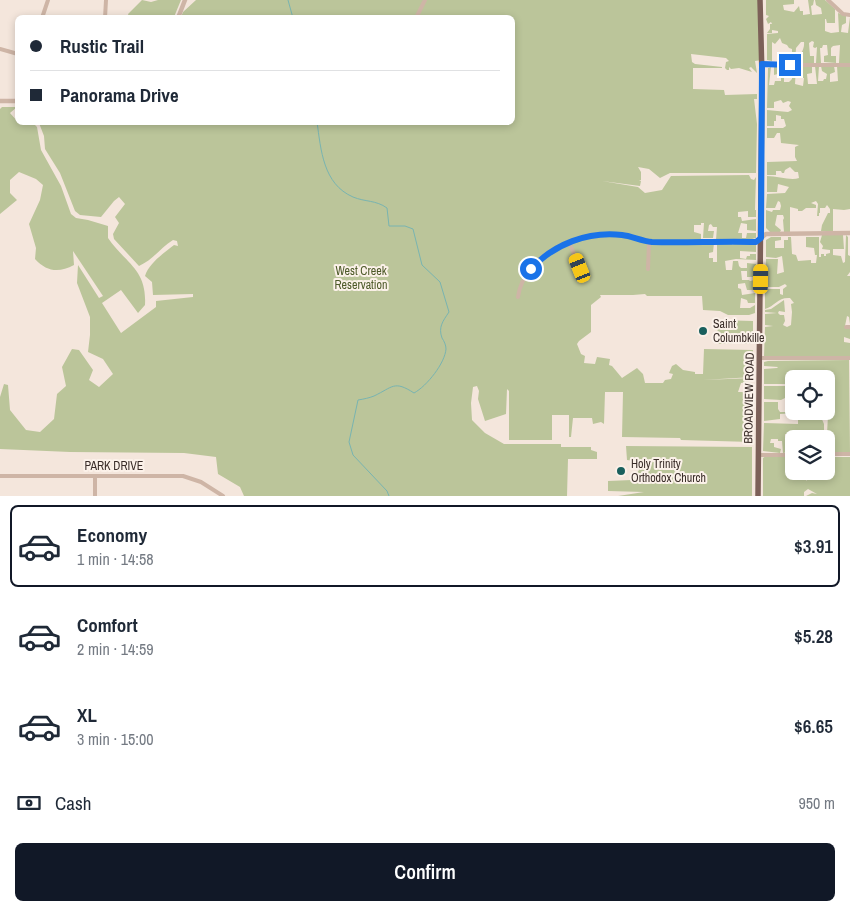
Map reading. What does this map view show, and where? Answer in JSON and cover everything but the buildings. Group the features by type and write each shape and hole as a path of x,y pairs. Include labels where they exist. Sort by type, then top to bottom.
{"main road":[{"name":"BROADVIEW ROAD","path":"758,496 762,64 760,0"}],"street":[{"path":"43,15 48,0"},
{"path":"106,0 106,15"},
{"path":"179,15 185,0"},
{"path":"418,15 425,0"},
{"path":"828,0 843,14 850,16"},
{"path":"0,49 15,53"},
{"path":"762,64 850,65"},
{"path":"0,101 15,101"},
{"path":"518,297 520,284 538,262 553,250 584,237 615,234 649,242 756,242 766,234 850,233"},
{"path":"569,242 580,268"},
{"path":"648,269 649,242"},
{"path":"760,358 850,358"},
{"path":"759,455 785,454"},
{"path":"835,454 850,454"},
{"name":"PARK DRIVE","path":"0,476 183,476 201,482 223,496"},
{"path":"95,476 95,496"}],"green space":[{"path":"142,0 151,2 158,0 181,0 175,15 128,14"},
{"name":"West Creek Reservation","path":"196,0 762,0 762,60 755,61 757,73 751,67 749,68 752,72 739,68 731,69 729,67 729,70 727,70 725,68 726,62 729,61 726,58 691,54 692,62 695,64 722,67 693,68 693,89 724,90 725,95 757,94 757,99 754,99 757,124 756,173 670,173 660,178 649,169 638,167 641,172 640,186 602,181 638,187 645,193 662,190 671,176 749,175 754,180 756,177 756,217 748,217 748,211 738,212 738,217 741,217 742,221 756,219 756,231 747,230 747,224 741,223 738,233 742,233 742,238 746,238 747,233 756,233 756,238 716,240 717,227 713,227 711,224 708,231 714,231 713,238 703,238 704,223 694,225 694,232 701,234 701,243 714,243 713,252 709,253 709,258 713,258 713,262 717,262 717,243 731,243 733,245 734,243 753,243 756,245 756,252 740,251 740,258 746,259 750,254 756,254 756,260 736,259 725,261 726,270 732,270 733,261 738,261 741,268 747,268 747,263 756,264 755,277 747,277 747,271 741,271 742,280 755,280 755,290 747,290 745,283 738,284 742,295 755,293 755,303 748,303 747,300 741,298 740,308 750,308 755,305 755,313 749,315 728,315 720,311 703,310 702,296 600,295 601,297 591,305 591,332 577,344 581,354 585,356 584,363 595,364 597,357 610,359 609,365 622,378 637,368 643,374 645,383 663,383 665,380 671,379 673,374 669,373 672,366 676,364 683,370 695,372 695,374 703,374 704,349 753,350 753,377 703,380 753,378 752,381 741,383 738,392 745,392 746,387 753,386 752,442 622,437 623,392 605,392 604,424 601,422 593,424 592,418 573,418 571,437 569,437 569,415 552,415 552,440 509,440 509,391 507,389 506,414 485,421 478,399 479,391 477,386 473,387 471,403 472,420 485,433 504,444 561,444 561,447 591,447 591,450 597,452 597,459 568,459 567,496 244,496 240,487 218,474 216,457 184,453 0,449 0,397 4,384 8,385 10,410 26,430 40,432 54,419 57,394 66,386 62,367 72,349 79,350 93,370 89,380 99,387 113,374 103,359 88,352 90,317 77,283 78,265 99,298 103,296 73,251 74,265 63,269 49,269 35,259 36,248 29,224 40,200 43,185 36,179 19,172 10,180 10,193 17,200 0,214 0,109 2,107 15,107 10,113 15,119 15,125 35,125 37,127 41,150 61,186 71,214 76,218 108,226 108,238 139,275 145,293 145,305 138,313 121,290 102,303 121,333 156,307 156,301 193,297 193,294 153,295 152,282 145,276 157,259 174,245 178,246 177,241 173,240 139,266 114,239 113,234 119,223 115,217 125,204 119,197 101,217 80,215 75,211 60,173 45,149 44,136 40,125 515,125 515,15 182,15"},
{"path":"766,0 794,0 794,4 783,5 784,10 794,12 799,6 800,11 803,11 803,15 810,14 808,0 814,0 811,6 812,15 822,14 821,8 816,5 815,0 825,0 835,9 835,23 827,23 825,19 825,31 831,33 839,32 838,13 846,16 846,23 842,25 841,32 848,33 850,17 850,63 839,63 840,45 831,48 831,56 836,56 836,63 824,62 824,56 828,55 827,45 823,45 820,48 821,63 816,63 817,47 813,47 814,42 812,41 809,43 810,56 814,56 814,63 799,63 804,45 804,42 801,42 796,48 795,63 792,63 792,49 782,43 780,38 775,44 772,42 772,61 767,60 767,34 778,33 778,31 772,30 772,33 767,33 770,29 770,24 772,24 771,22 768,24 766,19 769,16 766,15"},
{"path":"774,66 788,66 788,73 784,74 784,82 789,82 792,79 792,66 796,66 795,84 803,86 804,78 800,78 800,66 812,66 812,73 807,74 808,84 817,84 815,66 819,66 818,81 823,81 826,79 827,74 822,71 821,66 834,66 835,72 830,74 830,82 838,81 837,66 850,66 850,209 833,209 833,231 821,231 828,213 830,213 830,209 827,205 825,208 820,208 819,216 817,216 818,204 816,201 811,203 816,205 816,208 806,208 798,211 798,209 790,207 790,232 784,232 783,215 777,215 775,225 781,230 780,232 770,232 766,228 766,210 772,212 773,210 780,210 781,206 778,201 775,208 766,208 767,194 785,193 789,187 778,184 777,192 767,192 767,176 799,178 798,172 795,172 790,167 784,173 776,171 776,175 767,175 767,162 797,161 795,147 799,145 781,143 780,133 777,133 774,138 767,138 767,128 783,128 786,126 784,119 776,115 774,126 767,126 767,110 788,112 792,110 789,106 791,102 783,103 781,100 774,102 774,108 767,108 768,68 771,67 769,85 774,85 775,81 781,81 781,73 774,75"},
{"path":"822,235 843,235 844,249 833,249 833,255 841,256 843,263 845,262 846,235 848,237 850,272 847,276 850,276 850,324 849,317 847,316 845,326 850,328 850,339 844,337 844,342 850,343 850,356 764,356 765,327 773,326 765,325 765,314 777,313 765,312 765,310 771,309 784,300 785,312 779,311 778,313 784,315 785,321 783,325 787,327 791,325 791,304 794,303 790,298 786,298 765,309 765,289 780,289 780,294 783,295 783,289 787,286 785,284 779,287 765,287 766,259 778,259 777,274 784,272 782,256 776,258 766,257 766,240 771,237 781,237 781,240 775,241 775,248 784,248 784,240 788,240 788,237 791,237 792,254 796,255 798,261 811,260 811,263 816,263 817,255 815,255 814,248 806,247 806,237 819,237 819,257 821,257 821,254 826,256 826,254 830,253 830,250 822,249 823,246 820,242"},
{"path":"718,320 753,321 753,344 717,344"},
{"path":"849,360 850,453 835,453 835,430 827,430 828,420 835,420 835,370 785,370 785,384 764,384 764,369 778,367 764,366 764,362"},
{"path":"764,386 785,386 785,398 781,400 764,399"},
{"path":"764,402 778,402 780,412 785,412 785,414 780,414 780,419 764,421"},
{"path":"798,420 822,420 824,430 785,430 785,453 783,453 782,441 778,441 778,439 771,439 770,443 774,443 774,447 781,449 780,453 763,451 764,423 798,424"},
{"path":"626,446 752,447 752,496 618,496 644,492 608,491 608,481 632,480 639,470 634,461 627,460"},
{"path":"766,456 785,456 785,480 806,481 835,480 835,457 850,457 850,496 806,496 812,493 817,494 808,489 804,492 804,496 763,496 763,458"}],"waterway":[{"path":"288,0 292,15"},
{"path":"317,125 322,155 329,175 335,184 357,199 379,204 387,208 389,226 405,226 413,229 422,265 440,282 449,312 441,327 441,334 446,348 445,355 434,374 419,390 414,393 402,387 394,386 374,396 358,400 349,442 353,455 387,491 389,496"}],"place":[{"name":"Saint Columbkille","path":"703,331"},
{"name":"Holy Trinity Orthodox Church","path":"621,471"}],"route":[{"path":"531,269 553,250 562,245 584,237 599,235 623,235 649,242 756,242 761,238 762,64 790,65"}]}
